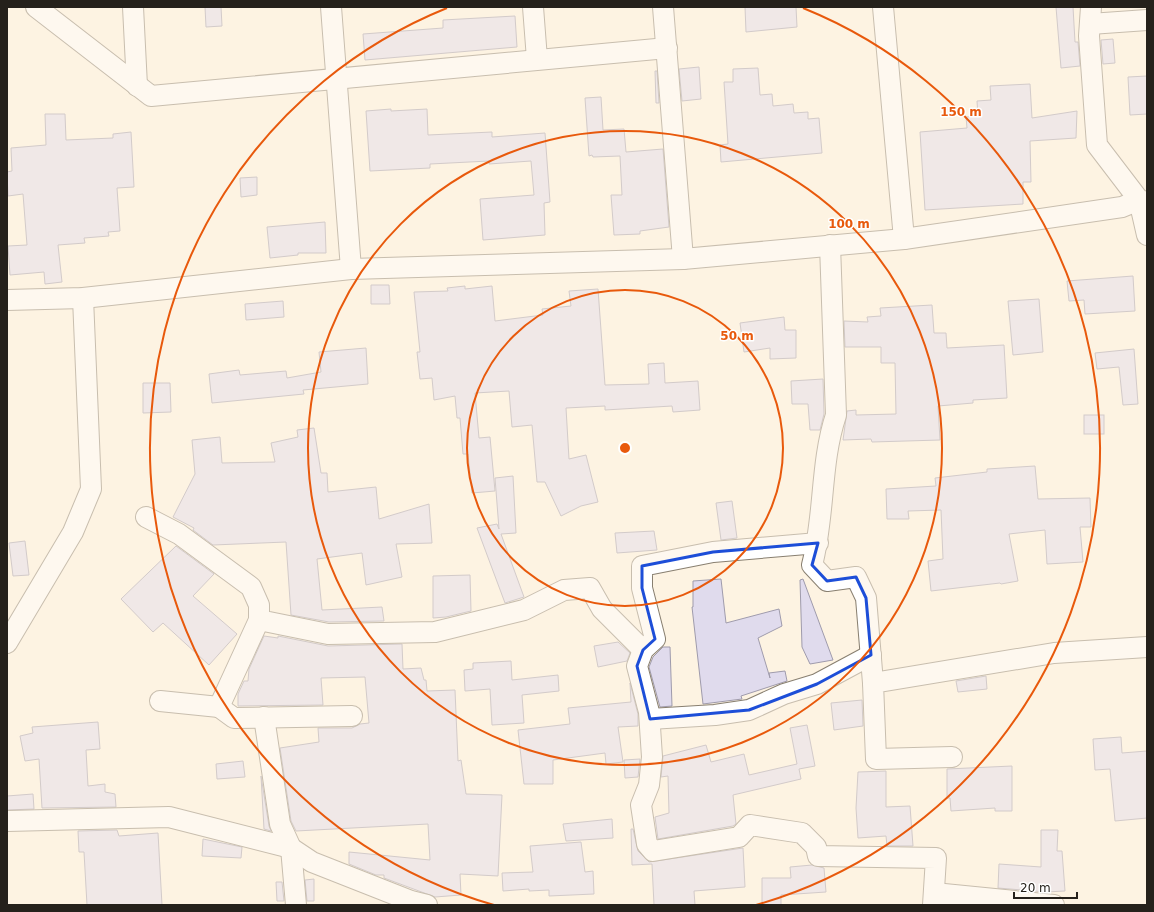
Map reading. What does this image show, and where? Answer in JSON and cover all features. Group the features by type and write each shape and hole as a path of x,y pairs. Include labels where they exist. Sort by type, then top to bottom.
{"street":[{"path":"36,7 151,96 666,48"},
{"path":"133,7 137,86"},
{"path":"331,7 351,269"},
{"path":"533,7 537,60"},
{"path":"663,7 683,259"},
{"path":"883,7 904,239"},
{"path":"1147,20 1091,16 1089,36 1097,145 1143,201 1147,235"},
{"path":"7,300 83,298 351,269 683,259 904,239 1122,207 1143,201"},
{"path":"830,246 836,415 829,436 818,543 812,565 827,581 856,577 866,598 873,683 876,759 952,757"},
{"path":"7,643 73,532 91,489 83,298"},
{"path":"146,517 179,534 251,587 259,605 259,620 219,707"},
{"path":"818,543 713,552 642,566 642,588 655,639 643,650 637,666 650,719 652,757 649,785 641,804 647,844 653,851 739,837 750,825 771,827 802,833 816,847 818,856 936,858 933,899 1054,905"},
{"path":"259,620 328,634 434,632 524,610 564,590 590,588 602,609 643,650"},
{"path":"873,683 1054,653 1147,647"},
{"path":"650,719 715,715 749,710 784,694 817,684 871,655"},
{"path":"160,701 219,707 234,718 352,716"},
{"path":"264,717 280,824 291,848 296,905"},
{"path":"7,821 169,817 291,848 312,862 411,901 427,905"}],"highlighted area":[{"path":"818,543 812,565 827,581 856,577 866,598 871,655 817,684 749,710 650,719 637,666 643,650 655,639 642,588 642,566 713,552"}],"building":[{"path":"205,7 221,7 222,26 206,27"},
{"path":"745,7 796,7 797,27 746,32"},
{"path":"1056,7 1073,7 1075,42 1078,42 1080,66 1061,68"},
{"path":"515,16 517,47 365,60 363,34 443,28 443,20"},
{"path":"1113,39 1115,63 1103,64 1101,40"},
{"path":"699,67 701,99 682,101 679,69"},
{"path":"758,68 760,95 772,94 773,106 793,104 794,113 808,112 808,119 819,118 822,153 721,162 720,145 728,144 724,82 733,82 733,69"},
{"path":"655,71 657,71 659,103 656,103"},
{"path":"1147,76 1147,114 1130,115 1128,77"},
{"path":"1030,84 1032,118 1077,111 1076,138 1030,141 1031,182 1023,182 1023,204 925,210 920,132 967,128 966,117 978,116 977,101 991,100 990,86"},
{"path":"601,97 603,130 624,129 626,152 663,149 669,227 640,231 640,234 614,235 611,195 622,195 620,156 589,156 585,98"},
{"path":"391,109 391,111 427,109 428,135 492,132 492,137 545,133 550,202 544,203 545,235 483,240 480,199 534,195 531,161 489,164 489,161 430,164 430,168 370,171 366,111"},
{"path":"45,114 65,114 66,140 113,138 113,134 131,132 134,187 117,188 120,231 108,232 109,236 84,238 85,243 58,245 62,282 45,284 44,272 10,275 8,246 27,245 23,194 8,196 7,172 12,171 11,148 46,145"},
{"path":"257,177 257,195 241,197 240,178"},
{"path":"325,222 326,253 298,253 298,255 270,258 267,227"},
{"path":"1133,276 1135,311 1085,314 1084,300 1069,301 1067,281"},
{"path":"371,285 389,285 390,304 371,304"},
{"path":"465,286 465,289 492,286 495,321 543,315 542,309 571,306 569,291 598,289 605,385 649,384 648,364 664,363 665,383 698,381 700,410 673,412 672,406 605,410 605,406 566,408 569,459 586,455 598,502 581,506 561,516 545,482 537,482 532,425 512,427 509,391 475,393 479,438 490,437 495,491 472,493 468,454 463,454 460,418 457,418 455,396 434,400 432,378 420,379 417,352 420,352 414,292 448,291 447,288"},
{"path":"1039,299 1043,352 1013,355 1008,301"},
{"path":"283,301 284,317 246,320 245,304"},
{"path":"932,305 934,333 946,333 947,348 1004,345 1007,398 973,400 973,403 938,406 940,440 872,442 871,439 843,440 847,411 856,410 856,415 896,414 895,363 881,363 881,347 845,347 844,321 868,322 867,317 881,316 880,308"},
{"path":"784,317 785,330 796,330 796,358 770,359 770,348 744,352 740,323"},
{"path":"366,348 368,384 303,390 304,394 212,403 209,374 239,370 240,375 286,371 287,378 321,372 319,352"},
{"path":"1134,349 1138,404 1123,405 1119,367 1097,369 1095,353"},
{"path":"823,379 824,414 820,430 810,430 808,404 792,404 791,381"},
{"path":"143,383 170,383 171,412 143,413"},
{"path":"1084,415 1104,415 1104,434 1084,434"},
{"path":"314,428 321,473 327,473 328,492 376,487 379,519 429,504 432,543 396,544 402,577 366,585 362,553 317,559 322,610 382,607 384,621 329,622 291,615 286,542 213,545 193,530 194,528 173,517 195,474 192,440 220,437 222,463 275,462 271,443 298,437 297,430"},
{"path":"1035,466 1038,499 1090,498 1091,527 1080,527 1083,562 1047,564 1045,530 1009,534 1018,581 931,591 928,561 943,559 941,510 908,511 909,519 887,519 886,489 936,486 935,478 987,472 987,469"},
{"path":"513,476 516,533 501,534 524,597 505,603 477,528 497,524 499,529 495,478"},
{"path":"732,501 737,538 721,540 716,503"},
{"path":"654,531 657,550 617,553 615,533"},
{"path":"25,541 29,575 13,576 9,543"},
{"path":"176,546 214,574 193,596 237,634 209,665 163,623 153,632 121,599"},
{"path":"470,575 471,611 446,617 433,618 433,576"},
{"path":"721,579 726,623 779,609 782,626 758,638 770,678 769,673 785,671 787,681 741,696 742,699 703,704 692,607 693,581"},
{"path":"803,579 833,660 810,664 802,647 800,580"},
{"path":"264,636 278,638 278,636 328,646 402,644 403,669 421,668 424,680 426,680 427,691 455,690 458,761 461,760 466,794 502,795 498,876 460,874 461,895 435,897 384,878 384,875 376,875 349,864 349,852 430,860 428,824 296,831 291,821 280,748 319,742 318,728 352,728 360,724 369,723 365,677 321,678 323,705 238,706 238,694 244,681 248,681 249,669"},
{"path":"618,642 630,653 627,661 598,667 594,646"},
{"path":"663,647 670,647 672,706 660,707 649,667 653,657"},
{"path":"511,661 512,680 558,675 559,691 522,695 524,723 492,725 490,689 465,691 464,670 473,669 473,663"},
{"path":"986,676 987,689 958,692 956,681"},
{"path":"630,683 638,714 638,726 618,727 623,762 606,764 605,753 553,760 553,784 524,784 518,730 570,724 568,708 631,702"},
{"path":"862,700 863,726 834,730 831,703"},
{"path":"98,722 100,749 86,750 88,786 105,784 105,792 115,794 116,807 42,808 39,759 25,761 20,736 33,733 32,727"},
{"path":"807,725 815,766 799,769 801,779 733,795 736,824 733,826 658,839 655,817 669,813 668,776 661,777 663,756 706,745 711,762 744,754 749,775 797,764 790,728"},
{"path":"1121,737 1122,753 1147,751 1147,818 1115,821 1110,769 1095,770 1093,739"},
{"path":"640,759 638,777 625,778 624,760"},
{"path":"243,761 245,777 217,779 216,764"},
{"path":"1012,766 1012,811 995,811 995,808 951,811 950,798 947,798 947,769"},
{"path":"886,771 886,807 910,806 913,846 887,846 886,836 858,838 856,808 858,772"},
{"path":"261,776 269,826 271,831 264,829"},
{"path":"33,794 34,809 7,810 7,796"},
{"path":"612,819 613,838 566,841 563,824"},
{"path":"631,829 633,829 638,851 649,862 743,848 745,887 694,891 695,905 654,905 652,864 632,865"},
{"path":"117,830 119,836 158,833 162,905 87,905 84,852 79,852 78,831"},
{"path":"1041,830 1058,830 1057,851 1062,851 1065,891 1046,892 998,888 999,864 1041,867"},
{"path":"203,839 242,847 241,858 202,856"},
{"path":"581,842 585,872 593,871 594,894 549,896 549,890 529,891 529,889 503,891 502,873 533,872 530,846"},
{"path":"812,865 824,868 826,892 781,895 781,905 762,905 762,878 791,878 790,867"},
{"path":"314,879 314,901 307,901 305,880"},
{"path":"276,882 282,882 284,901 277,901"}]}
